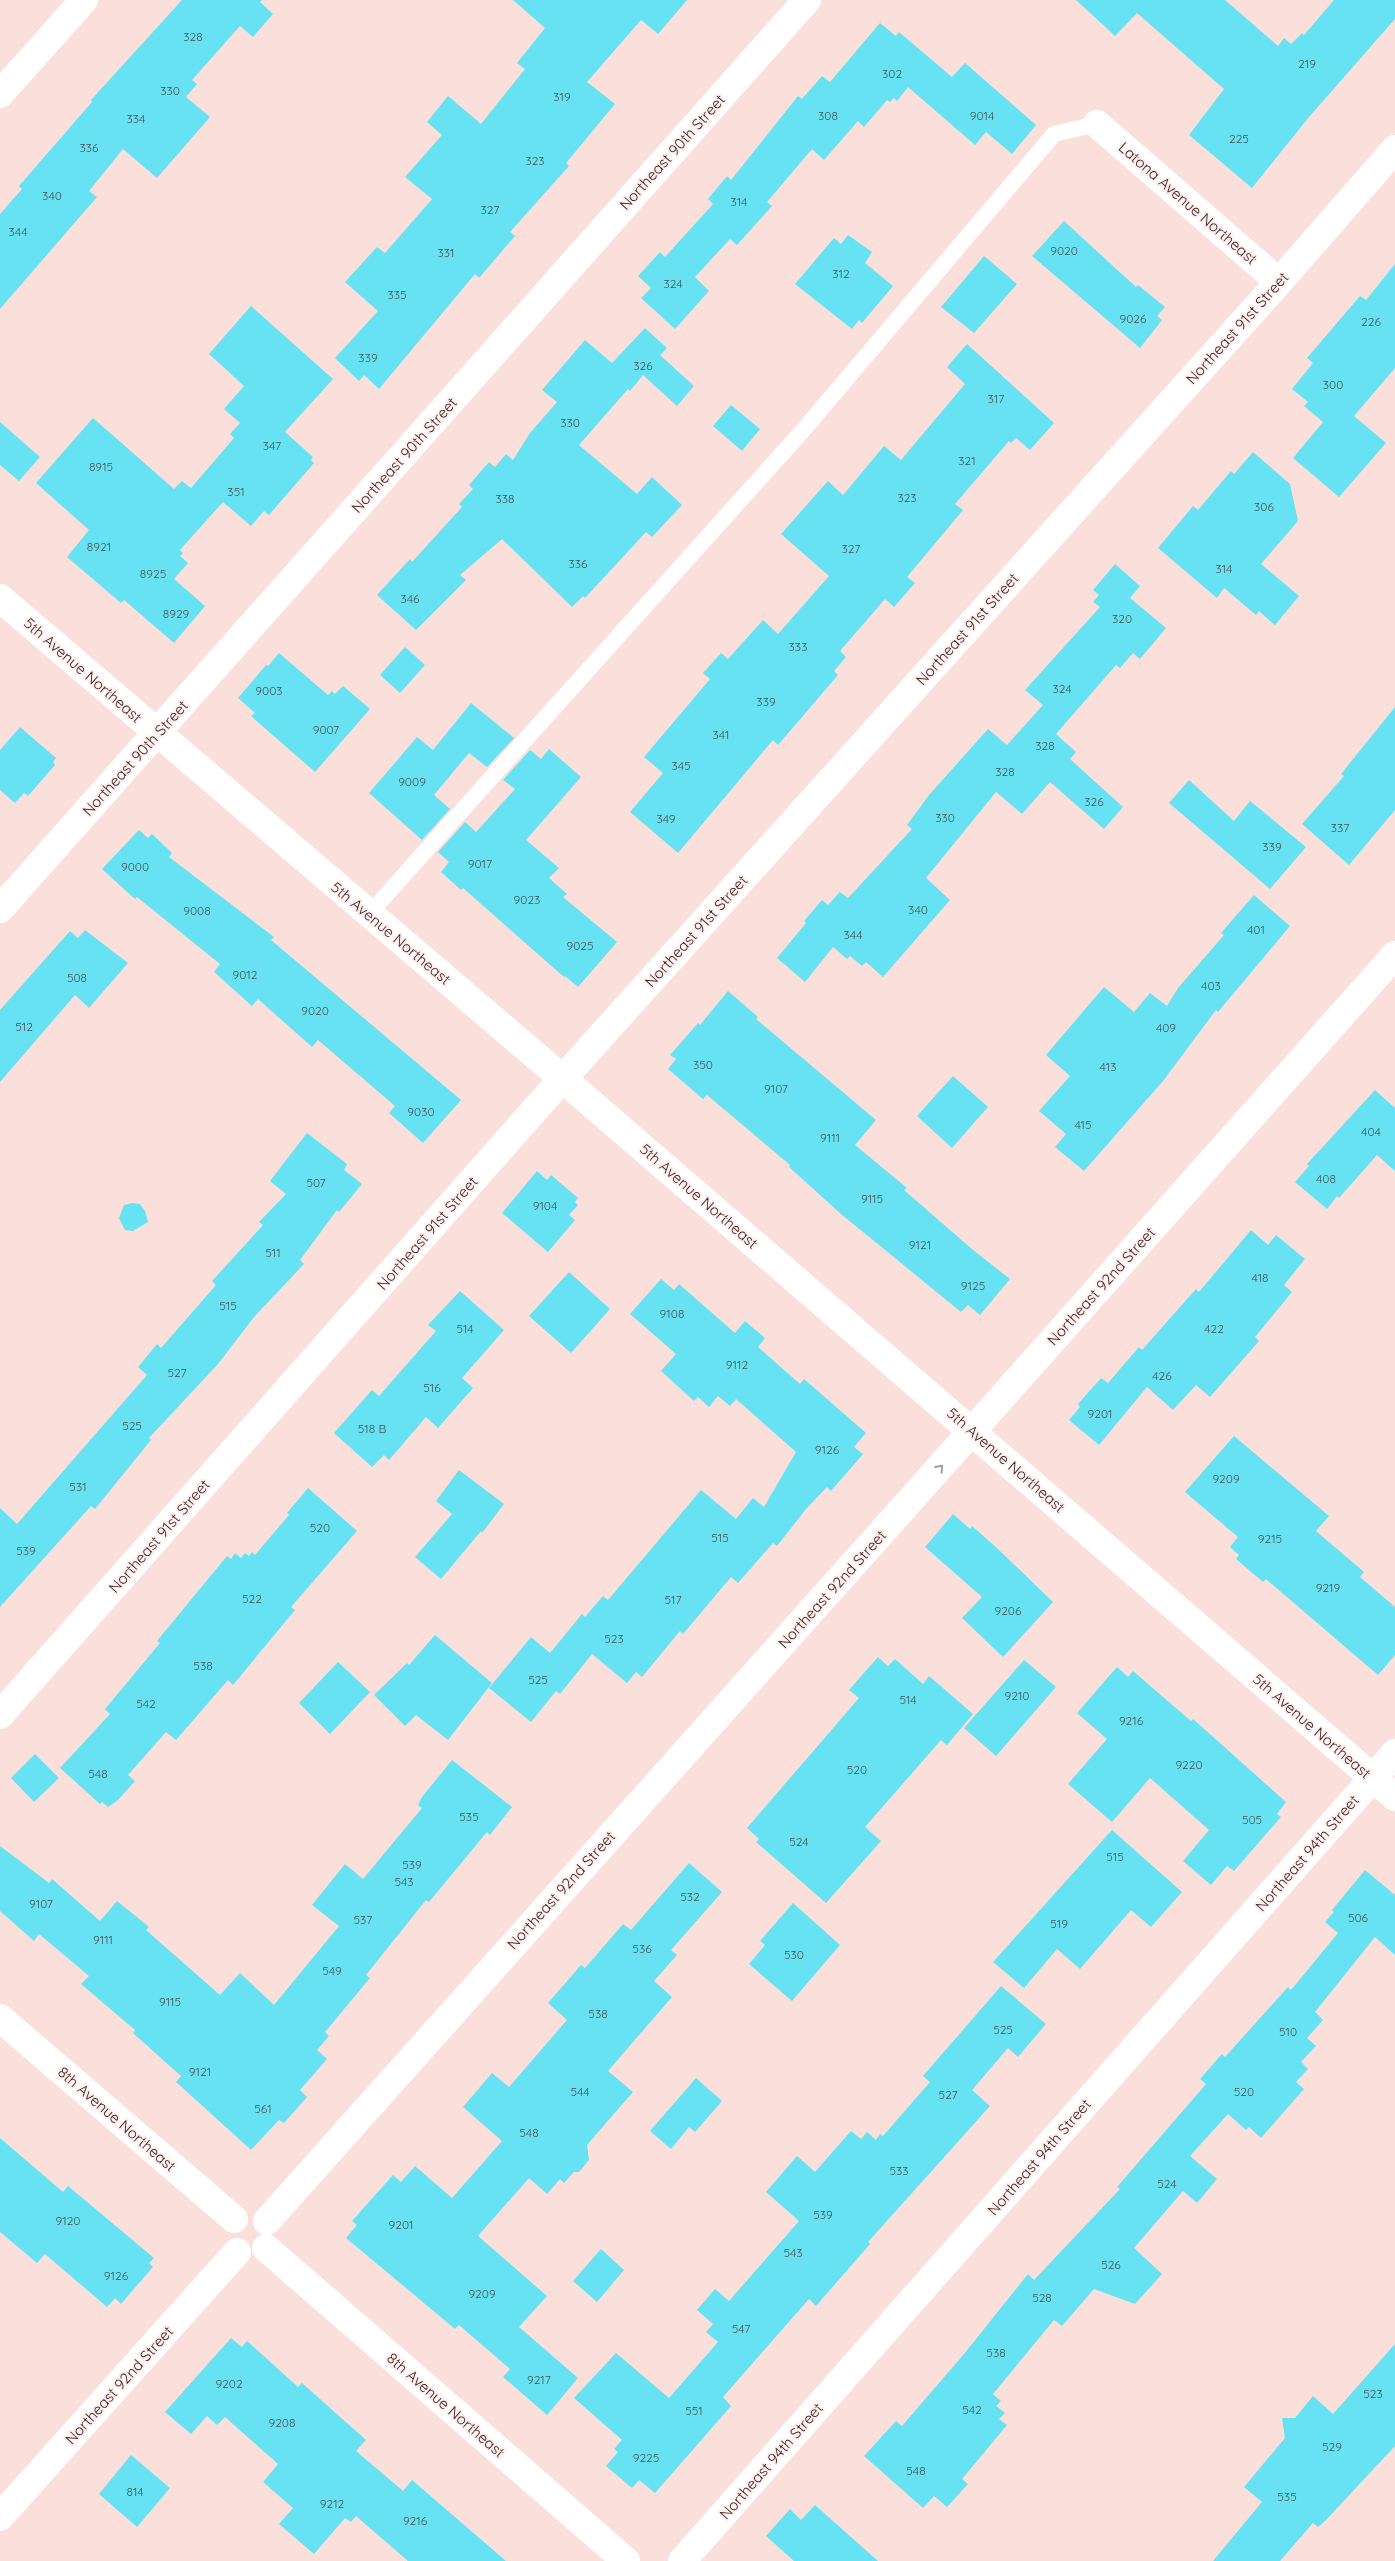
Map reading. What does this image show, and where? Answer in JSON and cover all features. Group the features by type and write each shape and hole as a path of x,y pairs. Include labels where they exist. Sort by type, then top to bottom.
{"street":[{"path":"0,94 84,0"},
{"name":"Northeast 90th Street","path":"0,909 807,0"},
{"name":"Latona Avenue Northeast","path":"1097,124 1279,282"},
{"name":"Northeast 91st Street","path":"0,1715 563,1079 1279,282 1395,149"},
{"name":"5th Avenue Northeast","path":"0,598 563,1079 1395,1797"},
{"name":"Northeast 92nd Street","path":"267,2220 908,1504 1395,956"},
{"name":"Northeast 94th Street","path":"682,2561 1395,1753"},
{"name":"8th Avenue Northeast","path":"0,2018 234,2219"},
{"path":"252,2212 259,2214 267,2220 272,2232 272,2238 266,2248 252,2256 237,2252 230,2243 228,2236 234,2219 244,2213 252,2212"},
{"name":"8th Avenue Northeast","path":"266,2248 626,2561"},
{"name":"Northeast 92nd Street","path":"0,2517 237,2252"}],"lane":[{"path":"369,914 805,428 1054,134 1097,124"}],"building":[{"path":"182,0 262,0 260,2 273,14 253,37 240,26 192,80 197,84 186,97 210,117 157,178 123,149 89,191 97,197 0,309 0,214 22,189 19,186 92,102 91,100"},
{"path":"513,0 687,0 658,34 641,20 587,82 615,104 566,163 569,166 510,232 515,236 479,278 475,274 379,389 364,375 359,381 335,358 378,311 345,282 377,247 385,253 432,199 405,177 442,135 427,122 448,96 481,124 525,69 517,63 545,28"},
{"path":"1076,0 1225,0 1278,46 1284,38 1291,44 1302,33 1304,35 1334,0 1395,0 1395,19 1309,117 1252,188 1189,135 1224,89 1137,13 1115,36"},
{"path":"880,23 896,36 899,32 952,77 965,63 1036,125 1012,154 986,132 975,145 908,87 897,101 894,98 890,102 887,100 864,127 858,121 824,160 812,149 767,202 772,206 737,245 730,239 695,277 709,291 675,329 641,298 651,288 638,276 660,252 665,257 713,204 708,199 727,176 731,180 798,96 802,99 822,76 830,82"},
{"path":"1064,221 1136,287 1138,285 1165,307 1157,316 1162,320 1140,348 1032,256"},
{"path":"848,235 872,252 865,263 893,286 862,323 859,320 852,329 795,284 834,238 841,244"},
{"path":"984,256 1017,284 974,333 941,307"},
{"path":"1395,264 1395,368 1354,416 1386,443 1339,497 1293,458 1323,422 1304,406 1308,402 1292,389 1313,363 1307,358 1360,296 1366,300"},
{"path":"251,306 333,379 285,432 313,457 311,460 314,463 269,515 264,511 251,526 223,502 180,550 183,553 180,556 188,563 174,579 205,606 174,643 124,600 121,603 67,557 89,530 36,483 93,418 174,489 182,481 191,488 234,438 230,434 240,423 224,409 244,386 209,354"},
{"path":"645,328 667,348 660,355 694,386 677,406 643,375 630,391 628,389 579,445 637,494 652,477 682,505 652,537 646,532 585,598 583,596 572,607 502,539 460,575 466,580 416,630 377,595 410,559 412,562 462,507 459,504 473,489 469,485 489,462 495,467 506,454 513,460 530,433 557,402 542,390 585,340 612,363"},
{"path":"967,344 1054,423 1030,450 1016,438 1011,443 1009,441 955,504 963,510 907,577 915,583 894,607 885,599 840,651 846,657 834,671 838,675 778,745 773,740 678,853 630,812 663,773 644,757 710,679 703,673 721,653 728,659 763,620 778,634 829,576 781,534 828,481 843,495 884,446 901,460 965,384 947,367"},
{"path":"731,405 760,429 742,451 713,426"},
{"path":"0,422 40,457 19,481 0,465"},
{"path":"1253,452 1290,484 1298,521 1261,564 1299,596 1275,625 1259,611 1256,615 1224,588 1217,598 1158,548 1193,506 1198,510 1231,471 1234,474"},
{"path":"1115,564 1140,586 1130,598 1166,628 1140,659 1133,653 1120,668 1116,665 1056,734 1076,752 1070,759 1123,807 1104,829 1050,782 1022,814 996,792 926,878 950,900 883,977 866,962 862,966 850,956 847,959 833,947 805,982 777,958 806,923 804,921 822,900 828,905 840,892 848,898 912,829 907,825 929,795 988,729 1007,745 1043,705 1025,690 1100,607 1093,602 1099,595 1093,590"},
{"path":"405,647 425,665 400,693 380,675"},
{"path":"279,653 328,695 332,691 335,694 343,686 370,709 315,772 251,716 255,713 238,698 266,665 268,666"},
{"path":"471,703 514,738 487,767 469,753 434,795 450,809 422,840 369,793 417,737 433,750"},
{"path":"1395,707 1395,810 1349,865 1302,824 1344,776 1341,774"},
{"path":"20,727 56,758 53,762 55,765 28,796 24,793 15,803 0,790 0,750"},
{"path":"549,749 581,777 526,840 559,868 549,878 567,894 563,897 617,942 578,987 564,977 463,888 461,890 441,872 449,862 438,852 465,822 476,832 515,789 503,780 530,750 541,759"},
{"path":"1189,780 1234,821 1250,801 1306,847 1270,889 1169,803"},
{"path":"139,830 148,838 152,834 172,853 169,857 274,937 271,940 461,1100 423,1143 389,1113 395,1106 318,1040 312,1047 258,999 252,1006 214,972 220,964 137,897 135,899 102,869"},
{"path":"1254,895 1290,926 1218,1012 1216,1010 1163,1081 1084,1171 1055,1147 1066,1134 1039,1111 1070,1076 1046,1055 1104,987 1134,1012 1150,993 1167,1006 1178,988 1224,935 1221,933"},
{"path":"85,930 128,963 89,1008 75,995 0,1082 0,1010 70,931 78,938"},
{"path":"728,991 758,1017 756,1019 876,1120 855,1145 907,1188 904,1190 973,1250 1010,1279 980,1315 968,1305 961,1312 841,1214 789,1167 790,1165 707,1095 703,1099 668,1069 676,1059 670,1055 698,1023 700,1025"},
{"path":"953,1076 988,1107 952,1148 917,1116"},
{"path":"1375,1090 1395,1108 1395,1171 1377,1155 1327,1209 1295,1182 1309,1166 1307,1164"},
{"path":"307,1133 347,1164 344,1170 362,1184 339,1212 337,1210 300,1260 304,1264 254,1317 218,1364 149,1438 151,1440 95,1509 91,1506 0,1607 0,1508 17,1524 147,1375 138,1367 157,1344 161,1348 216,1285 212,1281 263,1225 259,1222 286,1194 270,1181"},
{"path":"537,1171 547,1180 551,1175 578,1198 575,1202 578,1205 569,1215 575,1220 548,1252 502,1213"},
{"path":"140,1204 145,1211 148,1222 133,1231 125,1230 119,1218 124,1205"},
{"path":"1251,1230 1268,1245 1276,1235 1305,1259 1284,1285 1292,1292 1255,1337 1259,1341 1210,1397 1196,1385 1173,1410 1147,1387 1099,1445 1069,1420 1080,1407 1078,1404 1101,1378 1108,1383 1139,1347 1142,1350 1196,1289 1199,1292"},
{"path":"569,1272 610,1309 571,1353 529,1316"},
{"path":"661,1279 674,1290 679,1284 735,1333 745,1321 765,1338 758,1347 800,1384 804,1379 866,1433 854,1447 863,1454 831,1491 827,1487 806,1509 777,1546 773,1543 738,1583 731,1577 683,1634 680,1631 642,1677 636,1672 627,1683 592,1654 560,1694 556,1691 531,1722 489,1688 531,1637 550,1653 582,1614 585,1617 603,1596 608,1600 701,1490 736,1519 753,1498 764,1507 796,1452 736,1399 730,1406 718,1396 709,1407 698,1397 694,1401 661,1371 676,1354 630,1314"},
{"path":"460,1291 504,1330 462,1378 473,1388 438,1428 426,1417 389,1460 384,1455 372,1467 334,1433 372,1390 379,1396 436,1331 428,1325"},
{"path":"1234,1436 1329,1516 1316,1531 1364,1572 1360,1577 1395,1607 1395,1655 1378,1675 1266,1579 1263,1582 1236,1559 1239,1555 1230,1547 1238,1537 1185,1492"},
{"path":"459,1470 504,1504 482,1533 481,1531 441,1579 415,1557 452,1514 436,1501"},
{"path":"308,1488 357,1531 291,1607 295,1610 233,1685 228,1680 176,1740 166,1732 128,1775 135,1781 117,1801 108,1807 102,1802 100,1804 60,1768 110,1714 105,1709 160,1643 157,1641 227,1556 231,1559 235,1553 241,1558 245,1553 249,1556 252,1552 255,1555 289,1515 287,1513"},
{"path":"953,1514 970,1529 972,1526 1053,1602 1003,1657 962,1618 982,1597 925,1547"},
{"path":"435,1635 492,1683 448,1740 416,1715 405,1726 374,1695 407,1663 409,1665"},
{"path":"878,1657 888,1666 895,1659 923,1684 929,1676 973,1714 947,1745 941,1740 865,1827 881,1841 826,1903 756,1842 759,1839 747,1828 859,1698 849,1690"},
{"path":"1024,1660 1056,1687 996,1756 964,1728"},
{"path":"338,1662 370,1692 330,1734 299,1703"},
{"path":"1117,1667 1128,1677 1133,1671 1191,1721 1193,1719 1286,1802 1277,1814 1281,1817 1234,1871 1227,1866 1211,1885 1183,1861 1209,1830 1150,1778 1112,1822 1068,1784 1107,1739 1077,1713"},
{"path":"35,1754 59,1778 34,1802 11,1778"},
{"path":"452,1760 512,1807 490,1835 487,1832 429,1902 426,1900 366,1975 370,1978 325,2032 329,2036 317,2050 327,2059 300,2090 307,2097 284,2123 279,2120 251,2150 176,2082 181,2076 133,2033 135,2030 81,1984 89,1976 39,1934 34,1941 0,1911 0,1846 49,1883 52,1879 100,1921 117,1901 149,1927 146,1930 220,1995 240,1973 274,2005 339,1926 312,1905 345,1864 363,1879 422,1808 418,1805 422,1797"},
{"path":"1112,1830 1182,1892 1151,1927 1131,1910 1080,1969 1057,1949 1024,1988 993,1962"},
{"path":"689,1863 722,1892 671,1950 677,1955 654,1981 672,1997 608,2071 633,2092 587,2145 589,2160 579,2172 574,2172 564,2183 560,2179 547,2194 529,2178 478,2236 547,2296 519,2327 578,2378 547,2415 503,2377 510,2369 459,2325 455,2329 346,2238 357,2225 352,2221 393,2175 401,2182 415,2166 452,2198 502,2141 463,2107 492,2073 509,2087 567,2020 548,2003 581,1965 585,1968 623,1924 631,1930"},
{"path":"1365,1870 1395,1895 1395,1955 1375,1937 1315,2012 1323,2020 1307,2038 1316,2046 1301,2062 1308,2069 1296,2082 1304,2089 1261,2138 1249,2127 1246,2130 1228,2114 1190,2156 1217,2179 1197,2203 1183,2191 1134,2248 1162,2274 1135,2304 1094,2289 1062,2326 1054,2320 993,2394 1001,2401 996,2406 1005,2413 999,2419 1007,2425 962,2479 968,2484 947,2507 934,2496 923,2508 864,2456 896,2421 902,2426 964,2354 1028,2274 1034,2280 1120,2189 1117,2187 1206,2084 1200,2079 1222,2054 1225,2057 1288,1987 1291,1990 1338,1933 1325,1922 1334,1912 1332,1910"},
{"path":"793,1903 840,1945 792,2001 749,1964 765,1945 760,1941"},
{"path":"1001,1986 1046,2024 1018,2057 1008,2048 972,2090 990,2106 868,2242 870,2244 816,2306 809,2299 723,2397 731,2406 655,2493 639,2480 632,2488 606,2466 618,2452 614,2449 622,2440 574,2398 616,2353 669,2398 718,2342 706,2332 713,2324 697,2310 715,2289 729,2301 799,2221 766,2192 797,2156 815,2172 851,2131 861,2139 867,2132 876,2140 880,2134 883,2136 930,2082 923,2076"},
{"path":"696,2078 722,2101 695,2132 689,2127 671,2149 650,2131"},
{"path":"0,2138 63,2192 68,2186 154,2258 149,2263 153,2267 121,2304 115,2298 107,2307 45,2254 37,2263 0,2232"},
{"path":"601,2249 624,2270 597,2302 573,2281"},
{"path":"231,2338 242,2347 247,2341 298,2387 302,2383 366,2440 356,2451 403,2491 412,2480 506,2561 408,2561 356,2516 351,2522 345,2518 314,2554 279,2524 293,2508 263,2482 278,2464 225,2417 217,2425 207,2416 191,2434 165,2412"},
{"path":"1395,2344 1395,2446 1326,2520 1318,2527 1313,2523 1280,2561 1213,2561 1262,2502 1244,2487 1285,2438 1282,2418 1295,2418 1313,2396 1333,2414"},
{"path":"131,2455 170,2488 137,2527 99,2494"},
{"path":"815,2505 878,2561 794,2561 766,2536 790,2509 801,2520"}]}
